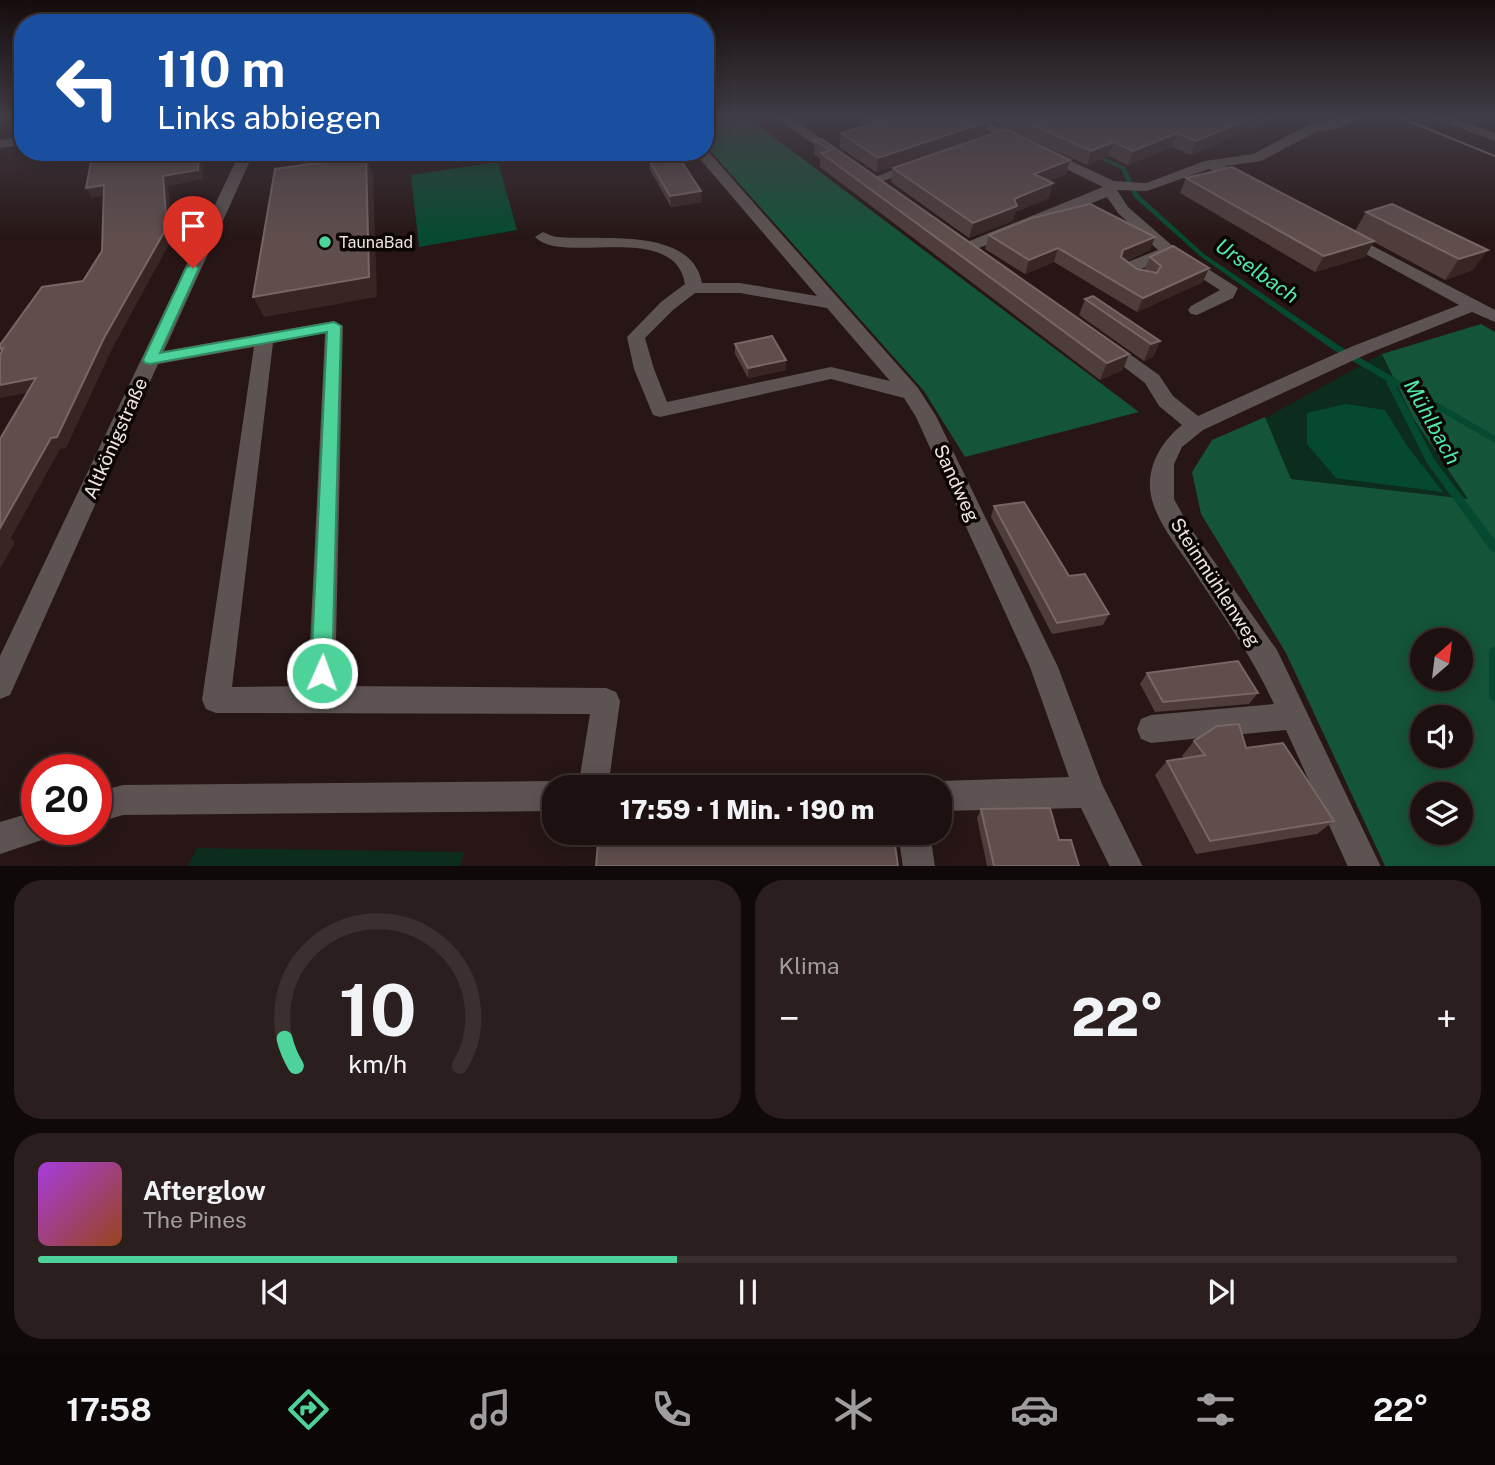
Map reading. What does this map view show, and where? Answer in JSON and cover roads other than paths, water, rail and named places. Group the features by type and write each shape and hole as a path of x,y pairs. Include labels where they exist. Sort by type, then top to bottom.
{"street":[{"path":"843,158 895,195"},
{"path":"863,172 932,158"},
{"path":"1054,158 1114,187 1124,210 1169,251 1229,288 1227,294 1197,310"},
{"path":"989,262 963,243 1114,187 1147,187 1210,163 1252,158"},
{"name":"Altkönigstraße","path":"0,686 243,161"},
{"name":"Sandweg","path":"709,161 911,393 926,416 1044,667 1090,792 1127,866"},
{"path":"1210,163 1258,190"},
{"path":"1331,229 1495,317"},
{"path":"543,237 552,242 654,246 675,254 689,264 696,275 692,288"},
{"path":"1145,280 1126,270 1169,251"},
{"path":"834,304 740,288 692,288 667,306 636,337 660,410 831,373 911,393"},
{"name":"Steinmühlenweg","path":"1365,866 1267,659 1181,533 1163,499 1163,464 1174,442 1196,425 1351,354 1474,305"},
{"path":"150,360 334,326 321,699"},
{"path":"1087,332 1152,379 1166,401 1196,425"},
{"path":"264,339 216,700 606,701 595,775"},
{"path":"1152,729 1294,716"},
{"path":"952,796 1090,792"},
{"path":"112,803 123,800 542,796"},
{"path":"0,838 21,832"},
{"path":"916,845 919,866"}],"waterway":[{"name":"Urselbach","path":"1102,158 1123,168 1136,196 1202,255 1335,347 1495,440"},
{"name":"Mühlbach","path":"1390,382 1430,461 1495,548"},
{"name":"Mühlbach","path":"1495,652 1495,696"}],"place":[{"name":"TaunaBad","path":"325,242"}]}
